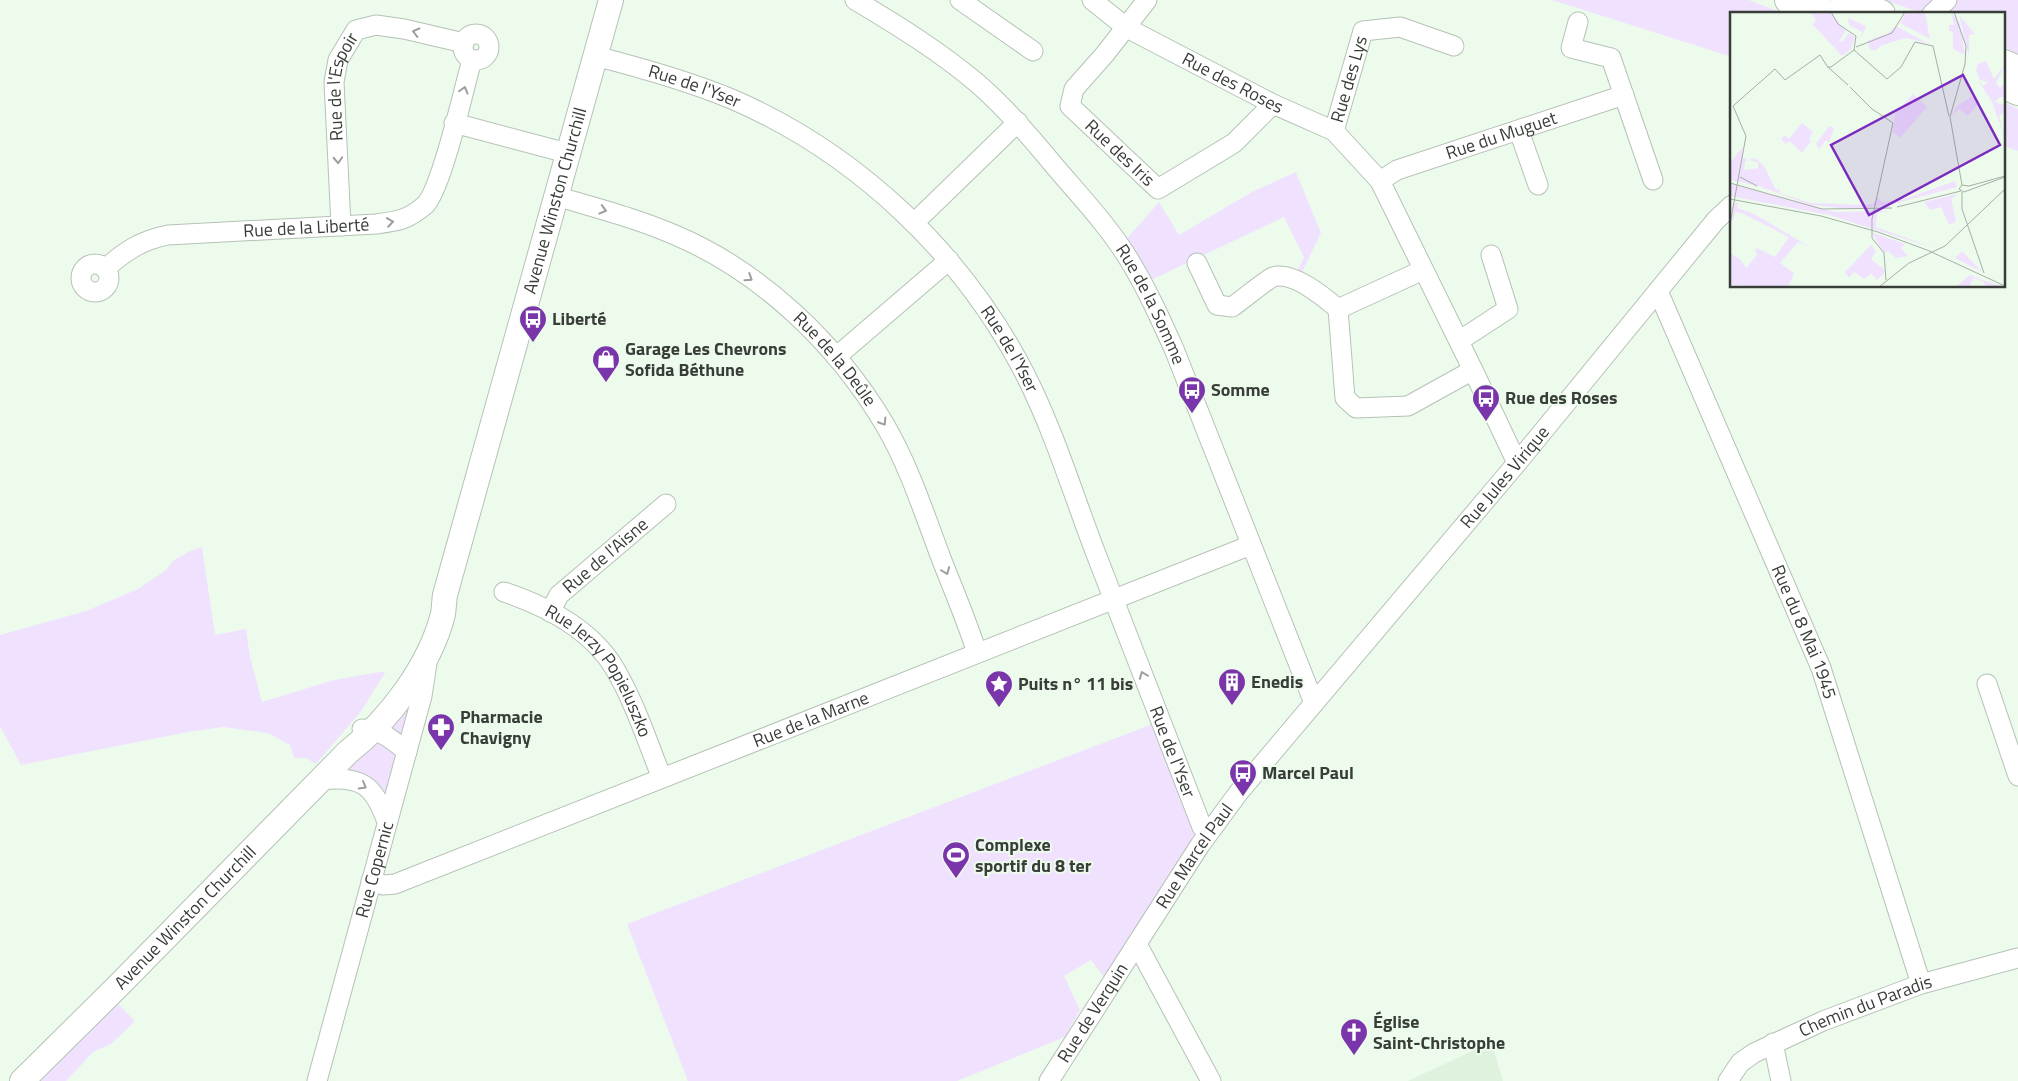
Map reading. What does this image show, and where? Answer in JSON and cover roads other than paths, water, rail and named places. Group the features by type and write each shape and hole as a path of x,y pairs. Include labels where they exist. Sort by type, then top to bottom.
{"highway":[{"path":"1790,0 1822,12"},
{"path":"1845,0 1876,12"},
{"path":"2006,65 2018,70"},
{"path":"2006,86 2018,92"}],"main road":[{"name":"Avenue Winston Churchill","path":"368,729 412,658 438,606 556,196 609,2"},
{"name":"Avenue Winston Churchill","path":"22,1081 321,780 404,692 432,647 443,614 438,606"}],"street":[{"name":"Rue de la Somme","path":"855,0 899,26 978,84 1018,122 1098,218 1127,257 1151,299 1174,350 1314,703"},
{"path":"960,0 1033,51"},
{"name":"Rue des Roses","path":"1092,0 1127,28 1273,104 1334,131 1380,181 1474,370 1517,463"},
{"path":"1127,28 1147,0"},
{"path":"1934,12 1947,0"},
{"path":"1578,22 1571,48 1611,58 1653,180"},
{"name":"Rue de l'Espoir","path":"341,226 334,82 338,60 356,30 376,25 404,29 468,51"},
{"name":"Rue des Lys","path":"1334,131 1363,31 1400,27 1454,46"},
{"name":"Rue des Iris","path":"1127,28 1074,89 1070,106 1158,189 1234,143 1273,104"},
{"name":"Rue de la Liberté","path":"105,269 128,250 150,239 168,235 376,224 403,220 426,204 437,185 454,123 468,51"},
{"name":"Rue de l'Yser","path":"594,56 698,86 764,115 800,135 854,171 915,222 949,260 1008,344 1043,412 1113,599 1202,827 1209,832"},
{"name":"Rue du Muguet","path":"1380,181 1397,170 1519,131 1624,94"},
{"path":"915,222 1018,122"},
{"path":"454,123 567,154"},
{"path":"1519,131 1538,185"},
{"name":"Rue de la Deûle","path":"556,196 628,217 668,232 718,258 763,288 801,321 836,357 862,390 886,426 901,457 977,653"},
{"name":"Rue Jules Virique","path":"1314,703 1517,463 1716,220 1730,207"},
{"path":"1459,342 1508,309 1491,256"},
{"path":"836,357 949,260"},
{"path":"1197,263 1217,305 1232,307 1274,277 1288,278 1318,292 1338,309 1345,398 1356,408 1408,406 1474,370"},
{"path":"1338,309 1423,270"},
{"name":"Rue du 8 Mai 1945","path":"1658,291 1821,668 1921,984"},
{"name":"Rue de l'Aisne","path":"550,612 559,595 666,504"},
{"name":"Rue de la Marne","path":"371,881 383,885 395,884 1250,545"},
{"name":"Rue Jerzy Popieluszko","path":"504,592 528,600 550,612 577,629 598,648 614,668 635,710 662,778"},
{"name":"Rue Copernic","path":"317,1081 407,752 424,682 427,663 425,660"},
{"path":"1987,684 2010,726 2018,776"},
{"name":"Rue Marcel Paul","path":"1137,944 1209,832 1239,792 1314,703"},
{"path":"368,729 390,738 407,752"},
{"path":"321,780 342,778 357,782 370,790 380,801 387,822"},
{"path":"1137,944 1211,1081"},
{"name":"Rue de Verquin","path":"1049,1081 1084,1023 1137,944"},
{"name":"Chemin du Paradis","path":"1728,1081 1745,1059 1773,1043 1823,1021 1921,984 2018,958"},
{"path":"1773,1043 1781,1081"}],"place":[{"name":"Liberté","path":"533,343"},
{"name":"Garage Les Chevrons Sofida Béthune","path":"606,383"},
{"name":"Somme","path":"1192,414"},
{"name":"Rue des Roses","path":"1486,422"},
{"name":"Enedis","path":"1232,706"},
{"name":"Puits n° 11 bis","path":"999,708"},
{"name":"Pharmacie Chavigny","path":"441,751"},
{"name":"Marcel Paul","path":"1243,797"},
{"name":"Complexe sportif du 8 ter","path":"956,879"},
{"name":"Église Saint-Christophe","path":"1354,1056"}]}
